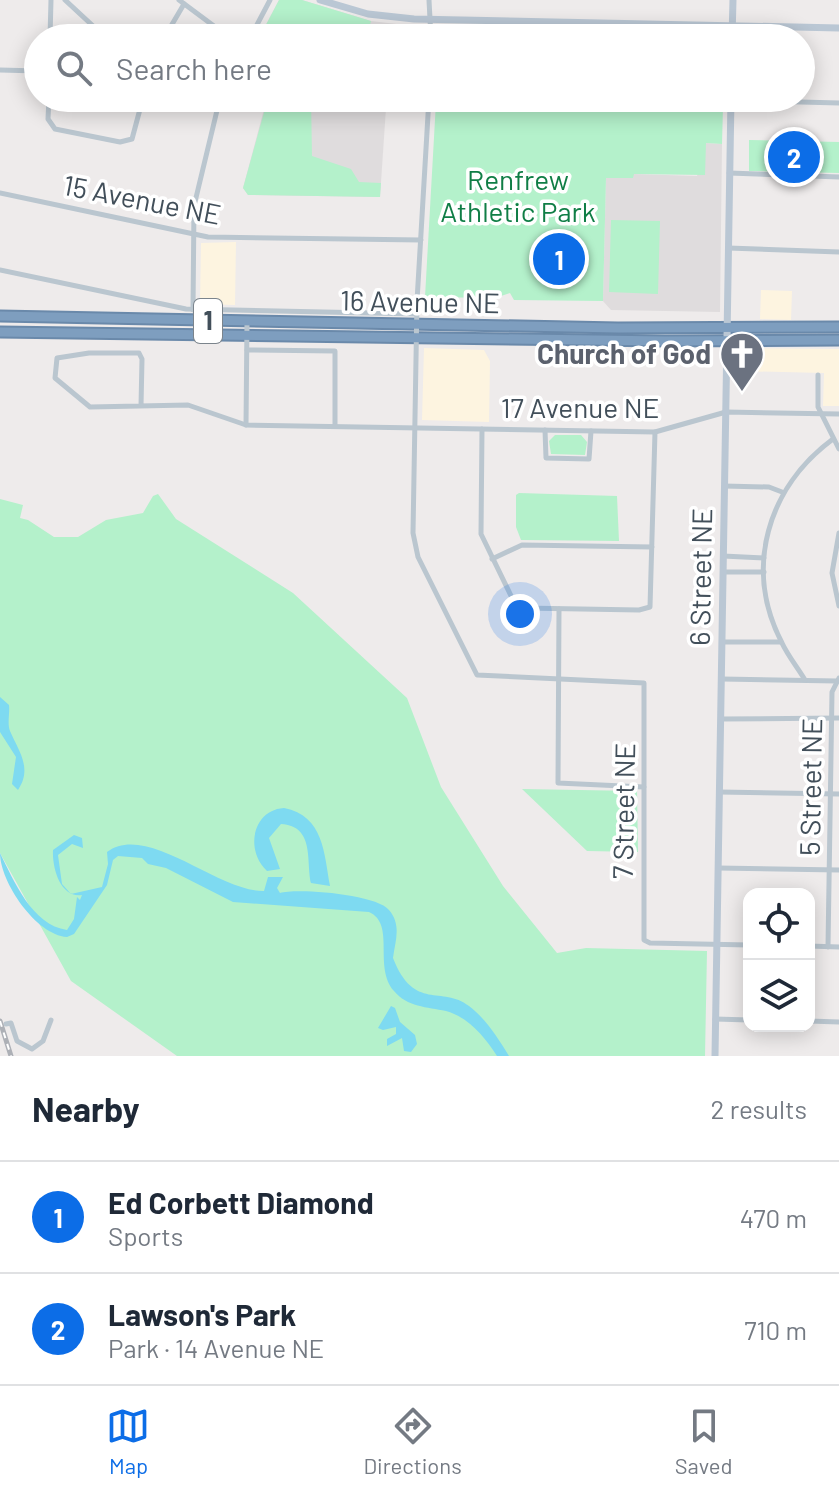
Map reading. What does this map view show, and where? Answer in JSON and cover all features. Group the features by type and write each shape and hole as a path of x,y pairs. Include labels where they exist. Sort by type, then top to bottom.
{"highway":[{"name":"16 Avenue NE","path":"0,316 247,322 417,319 839,327"},
{"name":"16 Avenue NE","path":"0,332 839,340"}],"street":[{"path":"50,24 51,0"},
{"path":"65,0 91,24"},
{"path":"257,24 270,0"},
{"path":"320,0 380,16 431,20 689,24"},
{"path":"429,0 431,24"},
{"path":"732,24 733,0"},
{"path":"171,24 182,2 211,24"},
{"path":"815,27 839,28"},
{"path":"0,70 24,71"},
{"path":"815,102 839,103"},
{"path":"48,112 48,119 55,129 120,142 132,139 139,112"},
{"path":"193,310 196,196 217,112"},
{"path":"428,112 417,319 416,551 475,672 485,678 558,679"},
{"name":"6 Street NE","path":"715,1056 731,112"},
{"path":"729,173 839,177"},
{"name":"15 Avenue NE","path":"0,193 194,234 421,240"},
{"path":"728,248 839,252"},
{"path":"0,270 193,310 417,319"},
{"path":"246,425 247,322"},
{"path":"247,350 335,351 335,426"},
{"name":"17 Avenue NE","path":"141,406 139,353 89,353 57,358 55,378 90,407 141,406 188,405 246,425 655,432 726,412 839,414"},
{"path":"818,375 821,414 839,449"},
{"path":"482,429 480,529 492,559 515,604 523,608 559,609 647,610 652,601 655,432"},
{"path":"545,430 546,458 582,461 589,459 591,431"},
{"path":"805,680 781,642 769,608 764,558 771,522 782,492 804,461 833,439"},
{"path":"724,486 769,487 782,492"},
{"path":"839,533 832,573 839,606"},
{"path":"492,559 522,545 652,547"},
{"path":"723,556 764,558"},
{"path":"723,572 764,572"},
{"path":"559,609 558,783 644,787"},
{"path":"722,642 781,642"},
{"name":"7 Street NE","path":"558,679 644,683 644,940 650,943 717,944"},
{"path":"721,679 838,679"},
{"name":"5 Street NE","path":"828,947 831,794 838,679"},
{"path":"721,719 835,719"},
{"path":"719,792 839,794"},
{"path":"718,868 839,870"},
{"path":"717,944 743,945"},
{"path":"815,946 839,947"},
{"path":"715,1019 743,1020"},
{"path":"6,1024 11,1023 17,1041 32,1049 43,1041 51,1020"},
{"path":"815,1021 839,1022"}],"shaded area":[{"path":"279,0 302,0 371,21 396,24 266,24"},
{"path":"263,112 386,112 380,197 248,195 243,188"},
{"path":"706,143 722,144 720,312 611,310 603,301 606,178 633,178 633,174 697,176"},
{"path":"236,242 235,305 200,304 201,243"},
{"path":"761,290 792,291 791,320 760,319"},
{"path":"424,348 484,350 490,361 489,422 422,420"},
{"path":"742,348 839,349 839,406 823,406 824,373 735,371 736,352"}],"green space":[{"path":"279,0 302,0 371,21 370,24 266,24"},
{"path":"264,112 311,112 312,156 351,169 359,182 381,183 380,197 248,195 243,188"},
{"name":"Renfrew Athletic Park","path":"435,112 723,112 722,144 706,143 705,175 634,174 633,178 606,178 603,301 514,300 510,293 495,298 425,297"},
{"path":"749,140 839,142 839,173 749,171"},
{"path":"611,220 660,221 658,294 609,292"},
{"path":"555,435 581,435 587,442 585,455 551,454 549,441"},
{"path":"158,494 176,519 293,593 407,698 441,787 503,886 557,953 586,948 707,951 705,1056 177,1056 71,981 0,853 0,499 23,505 20,518 54,537 78,537 106,520 143,513 153,496"},
{"path":"516,495 617,496 619,541 521,540 516,527"},
{"path":"522,789 637,791 638,852 587,851"}],"water":[{"path":"0,697 9,705 9,728 24,767 18,790 12,784 16,757 0,732"},
{"path":"284,808 297,812 315,827 330,886 311,883 307,846 299,831 292,826 281,824 269,838 280,869 267,871 260,863 254,843 255,833 265,816 273,810"},
{"path":"74,835 82,838 83,848 72,844 58,855 62,884 70,892 63,887 59,881 53,850"},
{"path":"123,845 162,851 246,888 264,891 268,877 283,877 277,888 280,893 336,894 381,904 389,910 395,922 397,934 393,958 401,975 419,991 459,1000 469,1006 486,1023 509,1056 497,1056 481,1035 462,1018 411,1003 394,991 385,970 381,926 369,912 233,902 166,868 148,864 142,858 118,856 113,860 107,885 74,934 67,937 43,927 22,905 6,878 0,853 26,900 44,920 67,930 74,919 77,897 80,900 82,895 72,894 102,887 108,864 107,852"},
{"path":"391,1006 395,1008 400,1022 415,1035 417,1044 411,1052 404,1051 402,1038 387,1046 387,1039 396,1034 396,1027 378,1028"}],"railway":[{"path":"0,1021 11,1056"}],"place":[{"name":"Lawson's Park","path":"794,157"},
{"name":"Ed Corbett Diamond","path":"559,259"},
{"name":"Church of God","path":"742,393"}]}
